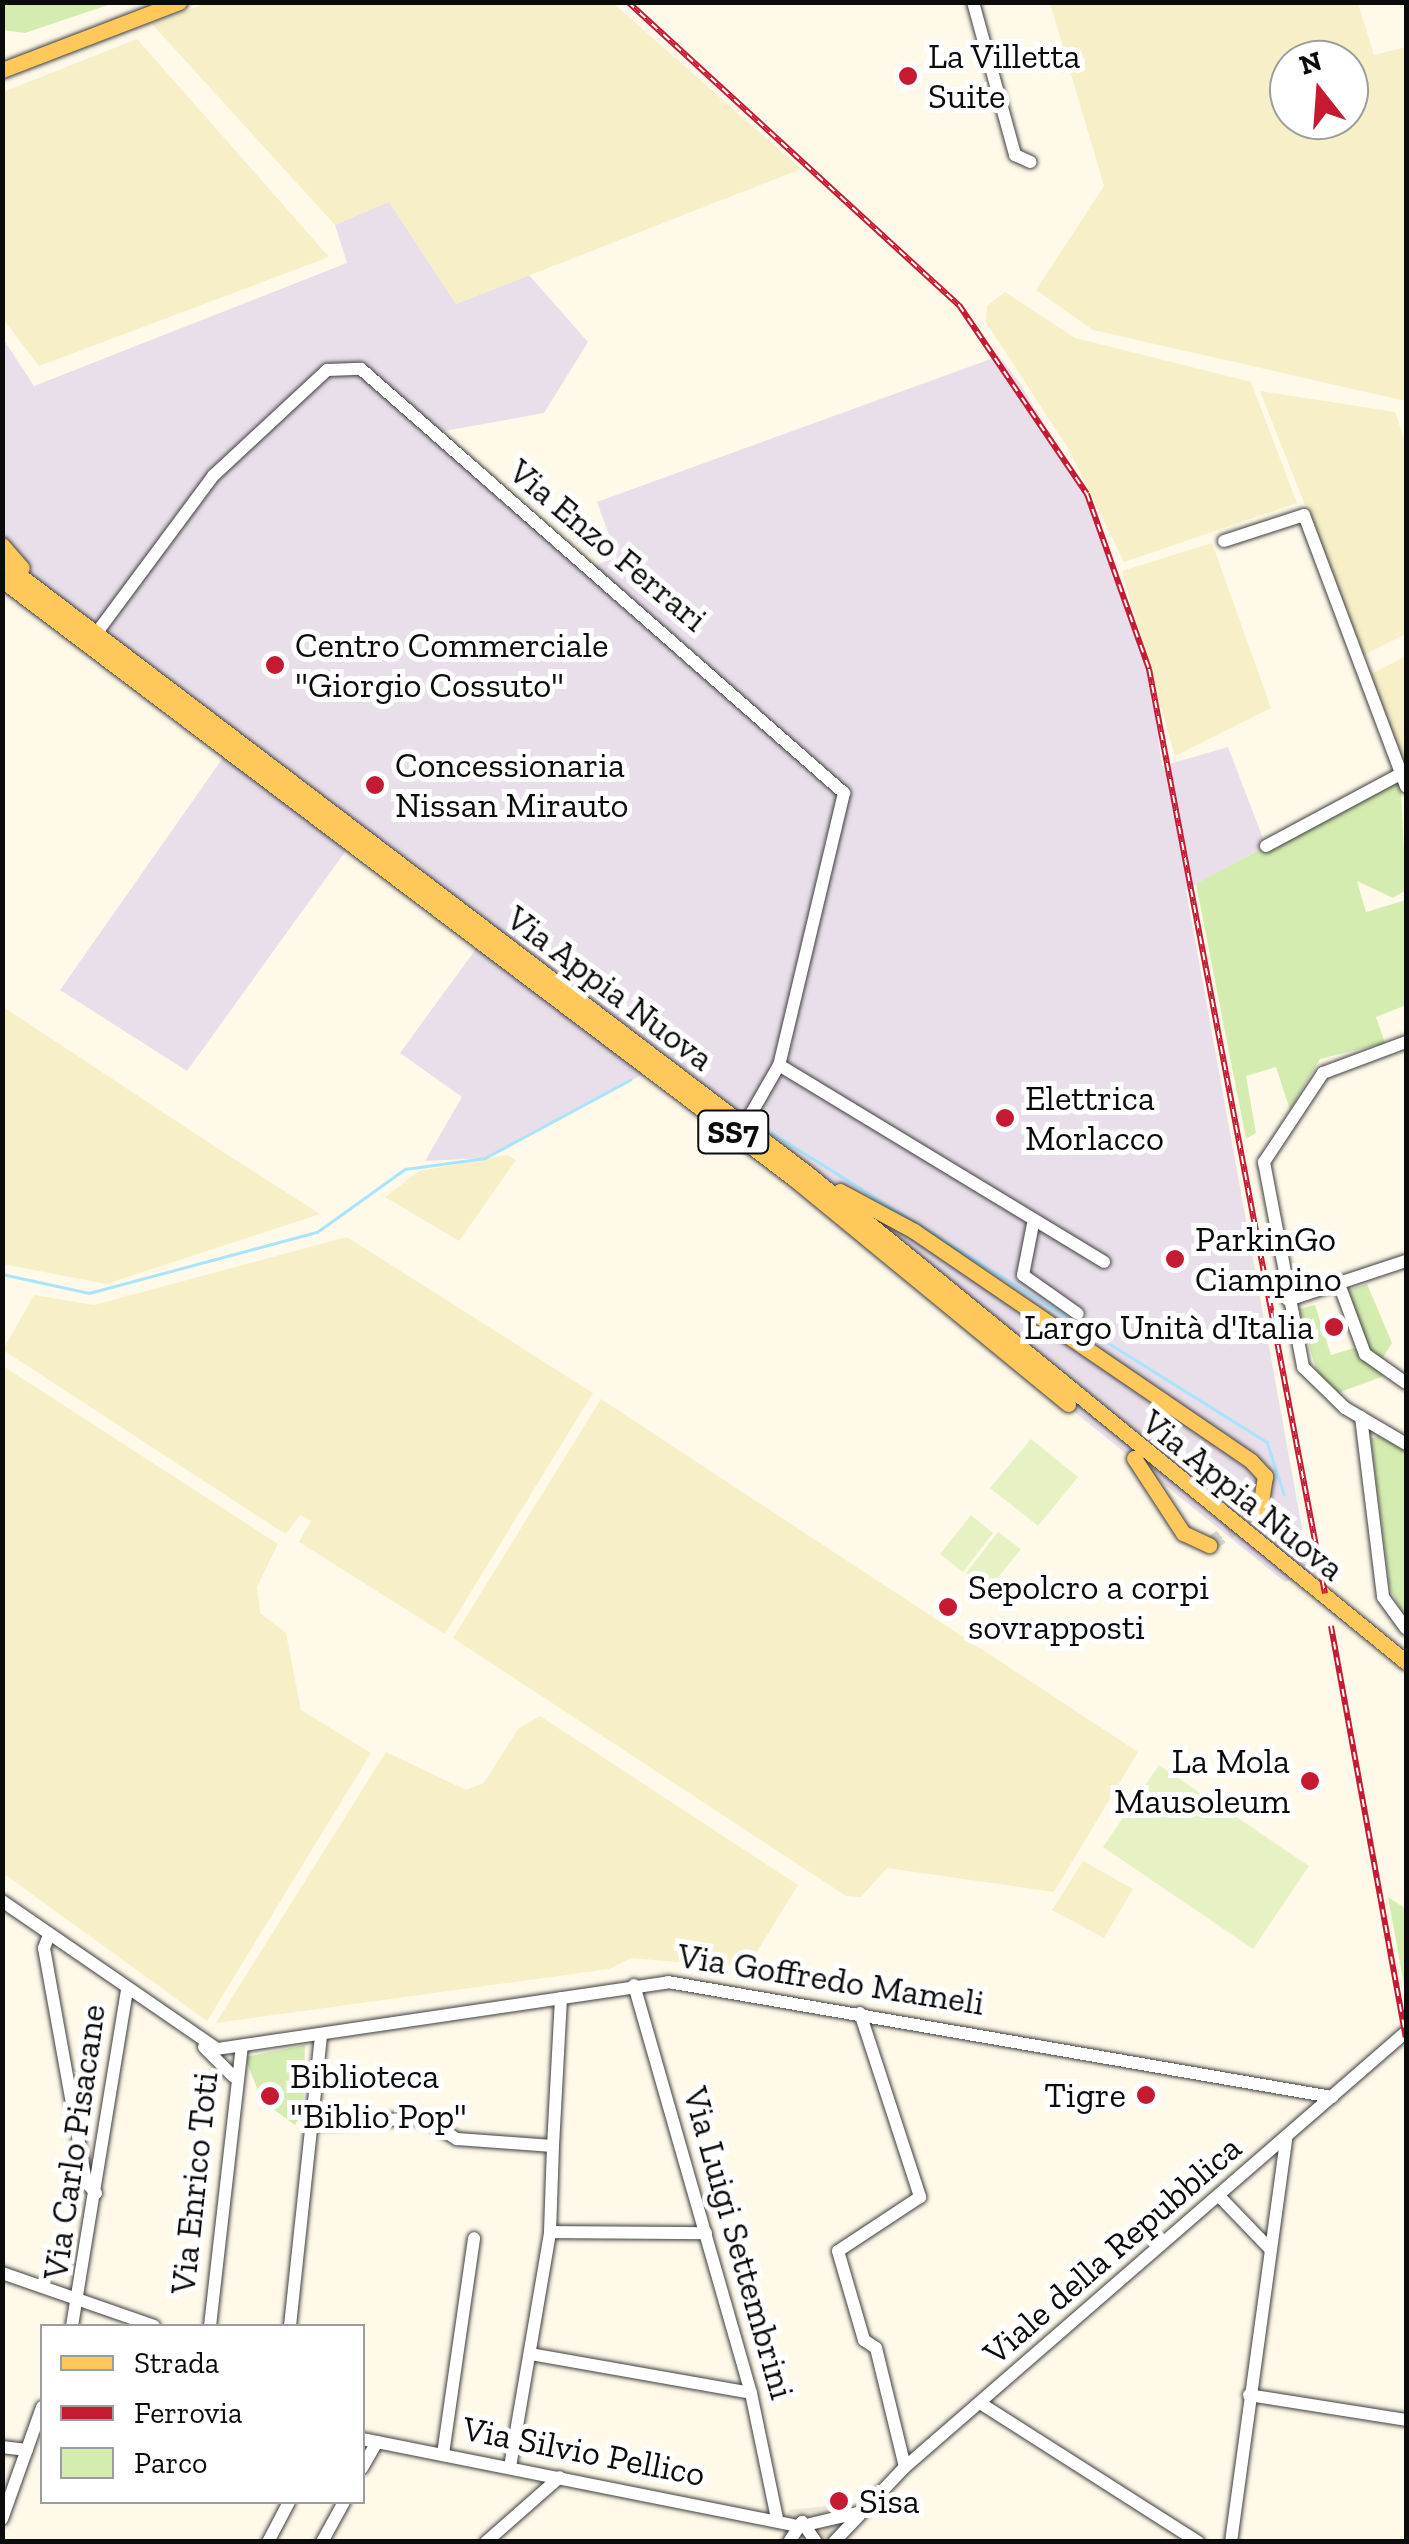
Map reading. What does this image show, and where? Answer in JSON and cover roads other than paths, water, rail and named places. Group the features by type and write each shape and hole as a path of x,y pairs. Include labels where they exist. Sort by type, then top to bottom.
{"main road":[{"path":"2,70 179,2"},
{"path":"2,545 46,607"},
{"name":"Via Appia Nuova","path":"2,562 46,607 794,1178 1134,1458 1406,1675"},
{"name":"Via Appia Nuova","path":"2,580 94,636 807,1174 1406,1662"},
{"path":"2,594 46,607"},
{"path":"807,1174 914,1231 1252,1461 1265,1476 1260,1508"},
{"path":"1134,1458 1183,1533 1209,1545"}],"street":[{"path":"973,2 1015,155 1031,162"},
{"name":"Via Enzo Ferrari","path":"94,636 214,476 327,370 358,366 842,789 847,812 779,1065 744,1126"},
{"path":"1224,541 1304,515 1404,781 1266,846"},
{"path":"1406,1042 1323,1073 1298,1120 1267,1149 1288,1300 1306,1371 1361,1418 1406,1444"},
{"path":"779,1065 1033,1224 1104,1262"},
{"path":"1033,1224 1022,1275 1078,1314"},
{"path":"1288,1300 1406,1261"},
{"path":"1339,1284 1363,1351 1406,1383"},
{"path":"1361,1418 1383,1596 1406,1628"},
{"name":"Via Goffredo Mameli","path":"2,1901 201,2043 234,2076"},
{"path":"49,1935 44,1948 86,2184 96,2193"},
{"name":"Via Goffredo Mameli","path":"201,2043 242,2047 668,1982 1332,2097"},
{"name":"Via Luigi Settembrini","path":"634,1985 751,2393 777,2519"},
{"name":"Via Carlo Pisacane","path":"73,2324 81,2301 126,1992"},
{"path":"510,2467 550,2232 562,1998"},
{"path":"860,2013 920,2197 838,2250 864,2340 876,2348 905,2466"},
{"name":"Viale della Repubblica","path":"834,2542 856,2513 905,2466 1406,2032"},
{"path":"290,2324 321,2035"},
{"name":"Via Enrico Toti","path":"210,2324 234,2076 242,2047"},
{"path":"312,2124 423,2118 457,2139 553,2146"},
{"path":"1231,2542 1286,2138"},
{"path":"1219,2196 1268,2248"},
{"path":"550,2232 706,2233"},
{"path":"442,2454 474,2238"},
{"path":"2,2273 148,2324"},
{"path":"530,2354 751,2393"},
{"path":"1249,2395 1406,2420"},
{"path":"980,2403 1198,2542"},
{"path":"2,2519 40,2413"},
{"name":"Via Silvio Pellico","path":"370,2440 794,2525"},
{"path":"2,2446 27,2450"},
{"path":"486,2542 560,2477"},
{"path":"268,2542 287,2504"},
{"path":"322,2542 343,2504"},
{"path":"790,2542 794,2525 856,2513"},
{"path":"810,2524 816,2542"}],"waterway":[{"path":"2,1274 89,1293 317,1232 405,1169 485,1158 630,1080"},
{"path":"772,1133 1267,1442 1284,1494"}],"tunnel":[{"path":"1209,1545 1260,1508"}],"railway":[{"path":"628,2 959,305 1087,494 1149,669 1325,1593"},
{"path":"1331,1626 1406,2037"}],"place":[{"name":"La Villetta Suite","path":"908,76"},
{"name":"Centro Commerciale \"Giorgio Cossuto\"","path":"275,665"},
{"name":"Concessionaria Nissan Mirauto","path":"375,785"},
{"name":"Elettrica Morlacco","path":"1005,1118"},
{"name":"ParkinGo Ciampino","path":"1175,1259"},
{"name":"Largo Unità d'Italia","path":"1334,1327"},
{"name":"Sepolcro a corpi sovrapposti","path":"948,1607"},
{"name":"La Mola Mausoleum","path":"1310,1781"},
{"name":"Tigre","path":"1146,2095"},
{"name":"Biblioteca \"Biblio Pop\"","path":"270,2096"},
{"name":"Sisa","path":"839,2501"}]}
